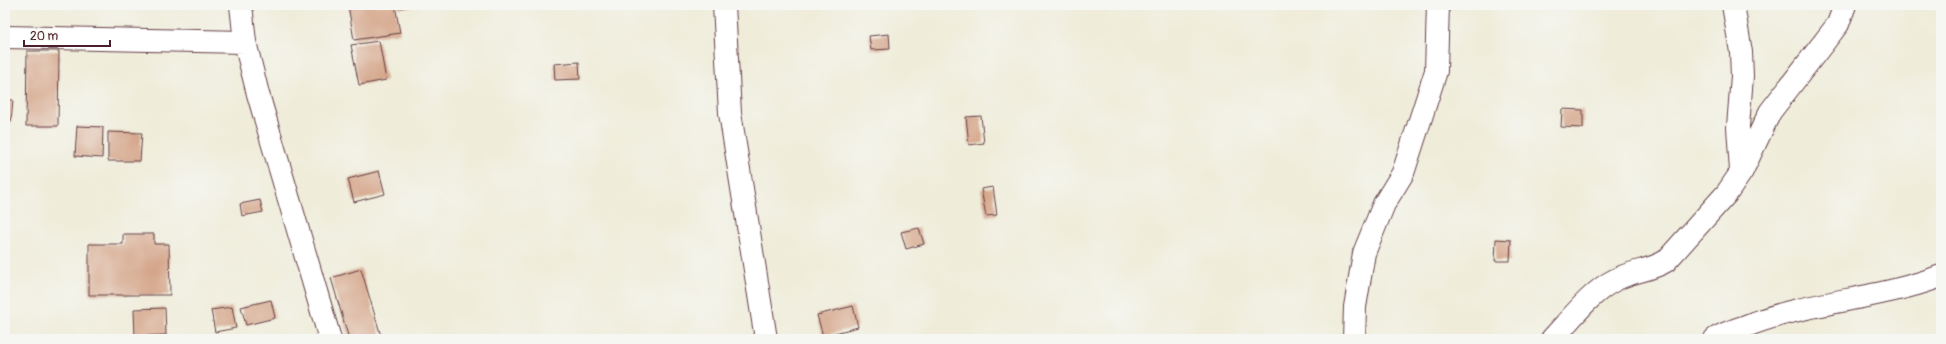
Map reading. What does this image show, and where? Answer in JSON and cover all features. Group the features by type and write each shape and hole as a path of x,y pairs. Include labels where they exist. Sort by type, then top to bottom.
{"street":[{"path":"241,5 245,42 258,94 330,339"},
{"path":"724,5 730,113 766,339"},
{"path":"1354,339 1355,307 1364,253 1384,204 1403,173 1436,71 1438,5"},
{"path":"1733,5 1741,52 1742,76 1738,127 1742,171"},
{"path":"1552,339 1601,289 1612,281 1621,276 1658,266 1666,261 1727,193 1742,171 1770,112 1838,24 1845,5"},
{"path":"5,37 245,42"},
{"path":"1715,339 1784,312 1893,291 1941,276"}],"building":[{"path":"348,5 395,5 400,33 354,40"},
{"path":"398,5 413,5 413,6 399,8"},
{"path":"889,34 890,49 871,50 869,36"},
{"path":"379,41 386,80 359,85 351,45"},
{"path":"27,51 59,51 58,126 26,126"},
{"path":"579,62 580,79 555,80 554,64"},
{"path":"5,100 13,100 11,122 5,122"},
{"path":"1562,109 1583,110 1583,128 1561,127"},
{"path":"981,116 984,143 969,145 966,117"},
{"path":"77,126 103,127 102,158 75,156"},
{"path":"108,132 142,133 140,161 108,161"},
{"path":"379,171 385,194 354,202 348,179"},
{"path":"993,187 997,215 986,216 981,189"},
{"path":"260,200 263,212 242,216 240,204"},
{"path":"919,228 924,244 906,249 901,232"},
{"path":"123,234 154,234 154,244 169,244 170,295 89,295 89,244 123,244"},
{"path":"1496,239 1511,240 1510,261 1495,261"},
{"path":"361,269 381,336 372,339 349,339 331,278"},
{"path":"271,300 275,318 246,325 241,307"},
{"path":"853,306 858,327 823,336 817,315"},
{"path":"232,307 236,328 215,332 211,310"},
{"path":"165,308 166,335 135,336 134,309"}]}
